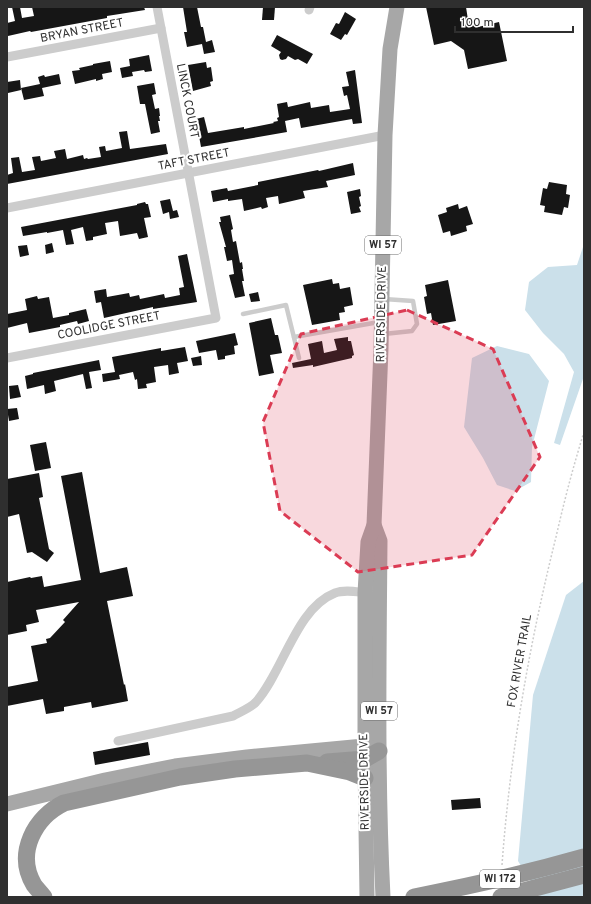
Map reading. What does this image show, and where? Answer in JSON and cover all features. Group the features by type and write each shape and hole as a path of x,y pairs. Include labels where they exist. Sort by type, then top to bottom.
{"highway":[{"path":"44,897 34,885 30,876 28,866 28,848 30,838 42,819 48,813 64,803 180,777 235,769 307,763 370,752"},
{"path":"307,763 350,772 365,778"},
{"name":"WI 172","path":"414,897 471,886 555,865 584,856"},
{"name":"WI 172","path":"501,897 584,875"}],"main road":[{"name":"RIVERSIDE DRIVE","path":"383,897 380,842 370,752 372,594 380,541 374,525 382,328 385,135 390,49 397,7"},
{"name":"RIVERSIDE DRIVE","path":"368,897 365,778 370,752"},
{"path":"7,804 105,780 175,766 247,756 370,752"}],"street":[{"name":"LINCK COURT","path":"157,7 216,318"},
{"name":"BRYAN STREET","path":"7,58 161,28"},
{"name":"TAFT STREET","path":"7,208 385,135"},
{"name":"COOLIDGE STREET","path":"7,358 216,318"},
{"path":"118,741 233,716 244,710 256,703 306,616 319,603 334,593 350,591 372,594"}],"lane":[{"path":"294,337 382,328 412,331 417,324 413,300 382,299"},
{"path":"243,314 286,305 298,358"}],"path":[{"name":"FOX RIVER TRAIL","path":"502,865 518,728 527,670 543,588 568,486 584,432"}],"highlighted area":[{"path":"407,310 493,349 540,457 472,555 358,572 280,511 263,422 301,334"}],"water":[{"path":"584,244 584,376 560,445 554,443 574,372 564,354 543,333 525,310 529,282 548,267 577,265"},
{"path":"497,346 529,354 549,381 532,447 531,482 515,491 497,485 464,427 472,358"},
{"path":"584,581 584,897 540,897 518,861 533,695 566,595"}],"building":[{"path":"12,7 20,7 22,18 34,16 32,7 144,7 145,10 8,36 7,23 15,21"},
{"path":"183,7 197,7 206,42 212,40 215,52 204,54 202,44 187,47 184,32 187,32"},
{"path":"263,7 275,7 274,20 262,20"},
{"path":"426,7 466,7 468,20 478,27 499,22 507,61 468,69 464,50 451,41 434,45"},
{"path":"345,12 356,19 347,35 345,34 341,40 330,34 336,23 339,24"},
{"path":"277,35 313,54 307,64 288,56 286,59 280,59 279,55 281,52 271,46"},
{"path":"149,55 152,71 145,72 144,70 132,72 133,76 122,78 120,68 130,66 129,59"},
{"path":"110,61 112,72 102,74 103,79 96,81 96,79 75,84 72,71 80,70 79,68 93,64"},
{"path":"206,62 207,68 211,67 213,81 210,82 211,86 193,91 188,65"},
{"path":"355,70 362,123 353,124 352,119 301,128 299,118 285,121 287,132 201,147 196,119 204,117 208,133 244,127 244,129 274,123 273,122 278,121 277,118 279,117 277,104 287,102 288,107 310,102 311,108 329,105 330,112 350,109 347,95 344,96 342,87 349,86 346,72"},
{"path":"59,74 61,84 42,88 44,96 24,100 21,88 40,84 38,77"},
{"path":"20,80 21,90 8,93 7,82"},
{"path":"154,83 156,94 152,95 155,109 159,108 160,121 158,121 160,132 151,134 145,104 140,104 137,86"},
{"path":"127,131 130,149 166,144 168,154 7,184 7,175 13,173 11,158 19,157 22,172 35,170 32,157 40,156 41,161 56,158 54,151 65,149 67,159 83,155 84,159 101,157 99,147 105,146 106,151 122,148 119,132"},
{"path":"353,163 355,175 326,181 328,187 303,191 305,198 279,204 278,196 266,198 268,207 244,211 242,199 228,201 228,199 213,202 211,191 227,188 228,191 258,185 258,182"},
{"path":"549,182 567,185 566,194 570,195 568,208 564,207 562,215 544,212 545,206 540,205 543,188 547,189"},
{"path":"360,189 361,196 359,197 361,206 359,207 361,212 351,214 347,192"},
{"path":"170,199 173,211 177,210 179,217 170,219 169,212 163,214 160,201"},
{"path":"145,202 148,204 151,217 144,218 148,237 139,239 137,233 120,236 118,221 105,223 107,234 93,237 93,240 86,241 83,227 71,230 74,244 66,245 63,230 23,236 21,227 137,205"},
{"path":"458,204 459,209 467,206 473,224 466,226 467,231 451,236 450,231 443,233 438,215 447,212 446,208"},
{"path":"230,215 233,229 231,230 233,242 236,241 240,263 242,262 244,281 242,281 245,296 235,298 229,275 234,274 232,260 227,261 224,247 226,247 219,222 221,222 220,217"},
{"path":"52,243 54,252 46,254 45,245"},
{"path":"27,245 29,255 20,257 18,246"},
{"path":"187,254 197,302 153,309 153,307 104,318 101,302 96,303 94,291 106,289 107,297 129,293 130,297 139,295 140,299 164,294 165,298 180,295 179,288 184,287 178,256"},
{"path":"332,279 333,284 339,283 340,289 350,287 353,305 344,307 345,312 339,313 340,320 312,325 303,285"},
{"path":"448,280 456,321 433,325 431,313 427,314 424,297 427,296 425,285"},
{"path":"258,292 260,301 251,302 249,294"},
{"path":"37,296 38,299 49,297 53,318 69,315 69,313 86,309 89,321 78,324 77,321 60,325 60,327 29,333 27,323 7,328 7,314 27,310 25,299"},
{"path":"271,318 275,335 278,335 282,353 270,355 274,373 259,376 249,323"},
{"path":"235,333 238,345 234,346 235,354 225,356 225,359 218,360 216,350 199,353 196,341"},
{"path":"348,337 348,341 351,341 354,355 352,358 313,367 313,365 293,368 292,363 311,359 308,344 322,341 324,353 337,350 334,339"},
{"path":"185,347 188,361 177,363 179,373 169,375 168,365 154,367 156,382 146,384 147,388 138,389 137,379 135,380 133,372 119,375 120,379 103,382 102,374 115,372 112,357 161,348 161,351"},
{"path":"201,356 202,365 193,366 191,358"},
{"path":"99,360 101,370 89,372 92,388 86,389 83,374 54,381 56,391 45,394 44,385 27,389 25,376 33,373"},
{"path":"18,385 21,397 10,399 9,386"},
{"path":"17,408 19,419 9,421 7,409"},
{"path":"46,442 51,468 35,471 30,445"},
{"path":"82,472 100,573 127,567 133,596 107,601 128,701 92,708 91,702 64,707 64,711 46,714 43,699 7,706 7,687 38,681 31,646 47,643 46,639 50,638 65,622 63,620 79,602 36,610 39,622 26,625 27,631 7,635 7,582 42,576 44,587 81,580 61,476"},
{"path":"39,473 43,497 39,498 49,549 54,553 47,562 32,552 27,553 19,514 7,517 7,479"},
{"path":"148,742 150,755 95,765 93,752"},
{"path":"480,798 481,808 452,810 451,800"}]}
